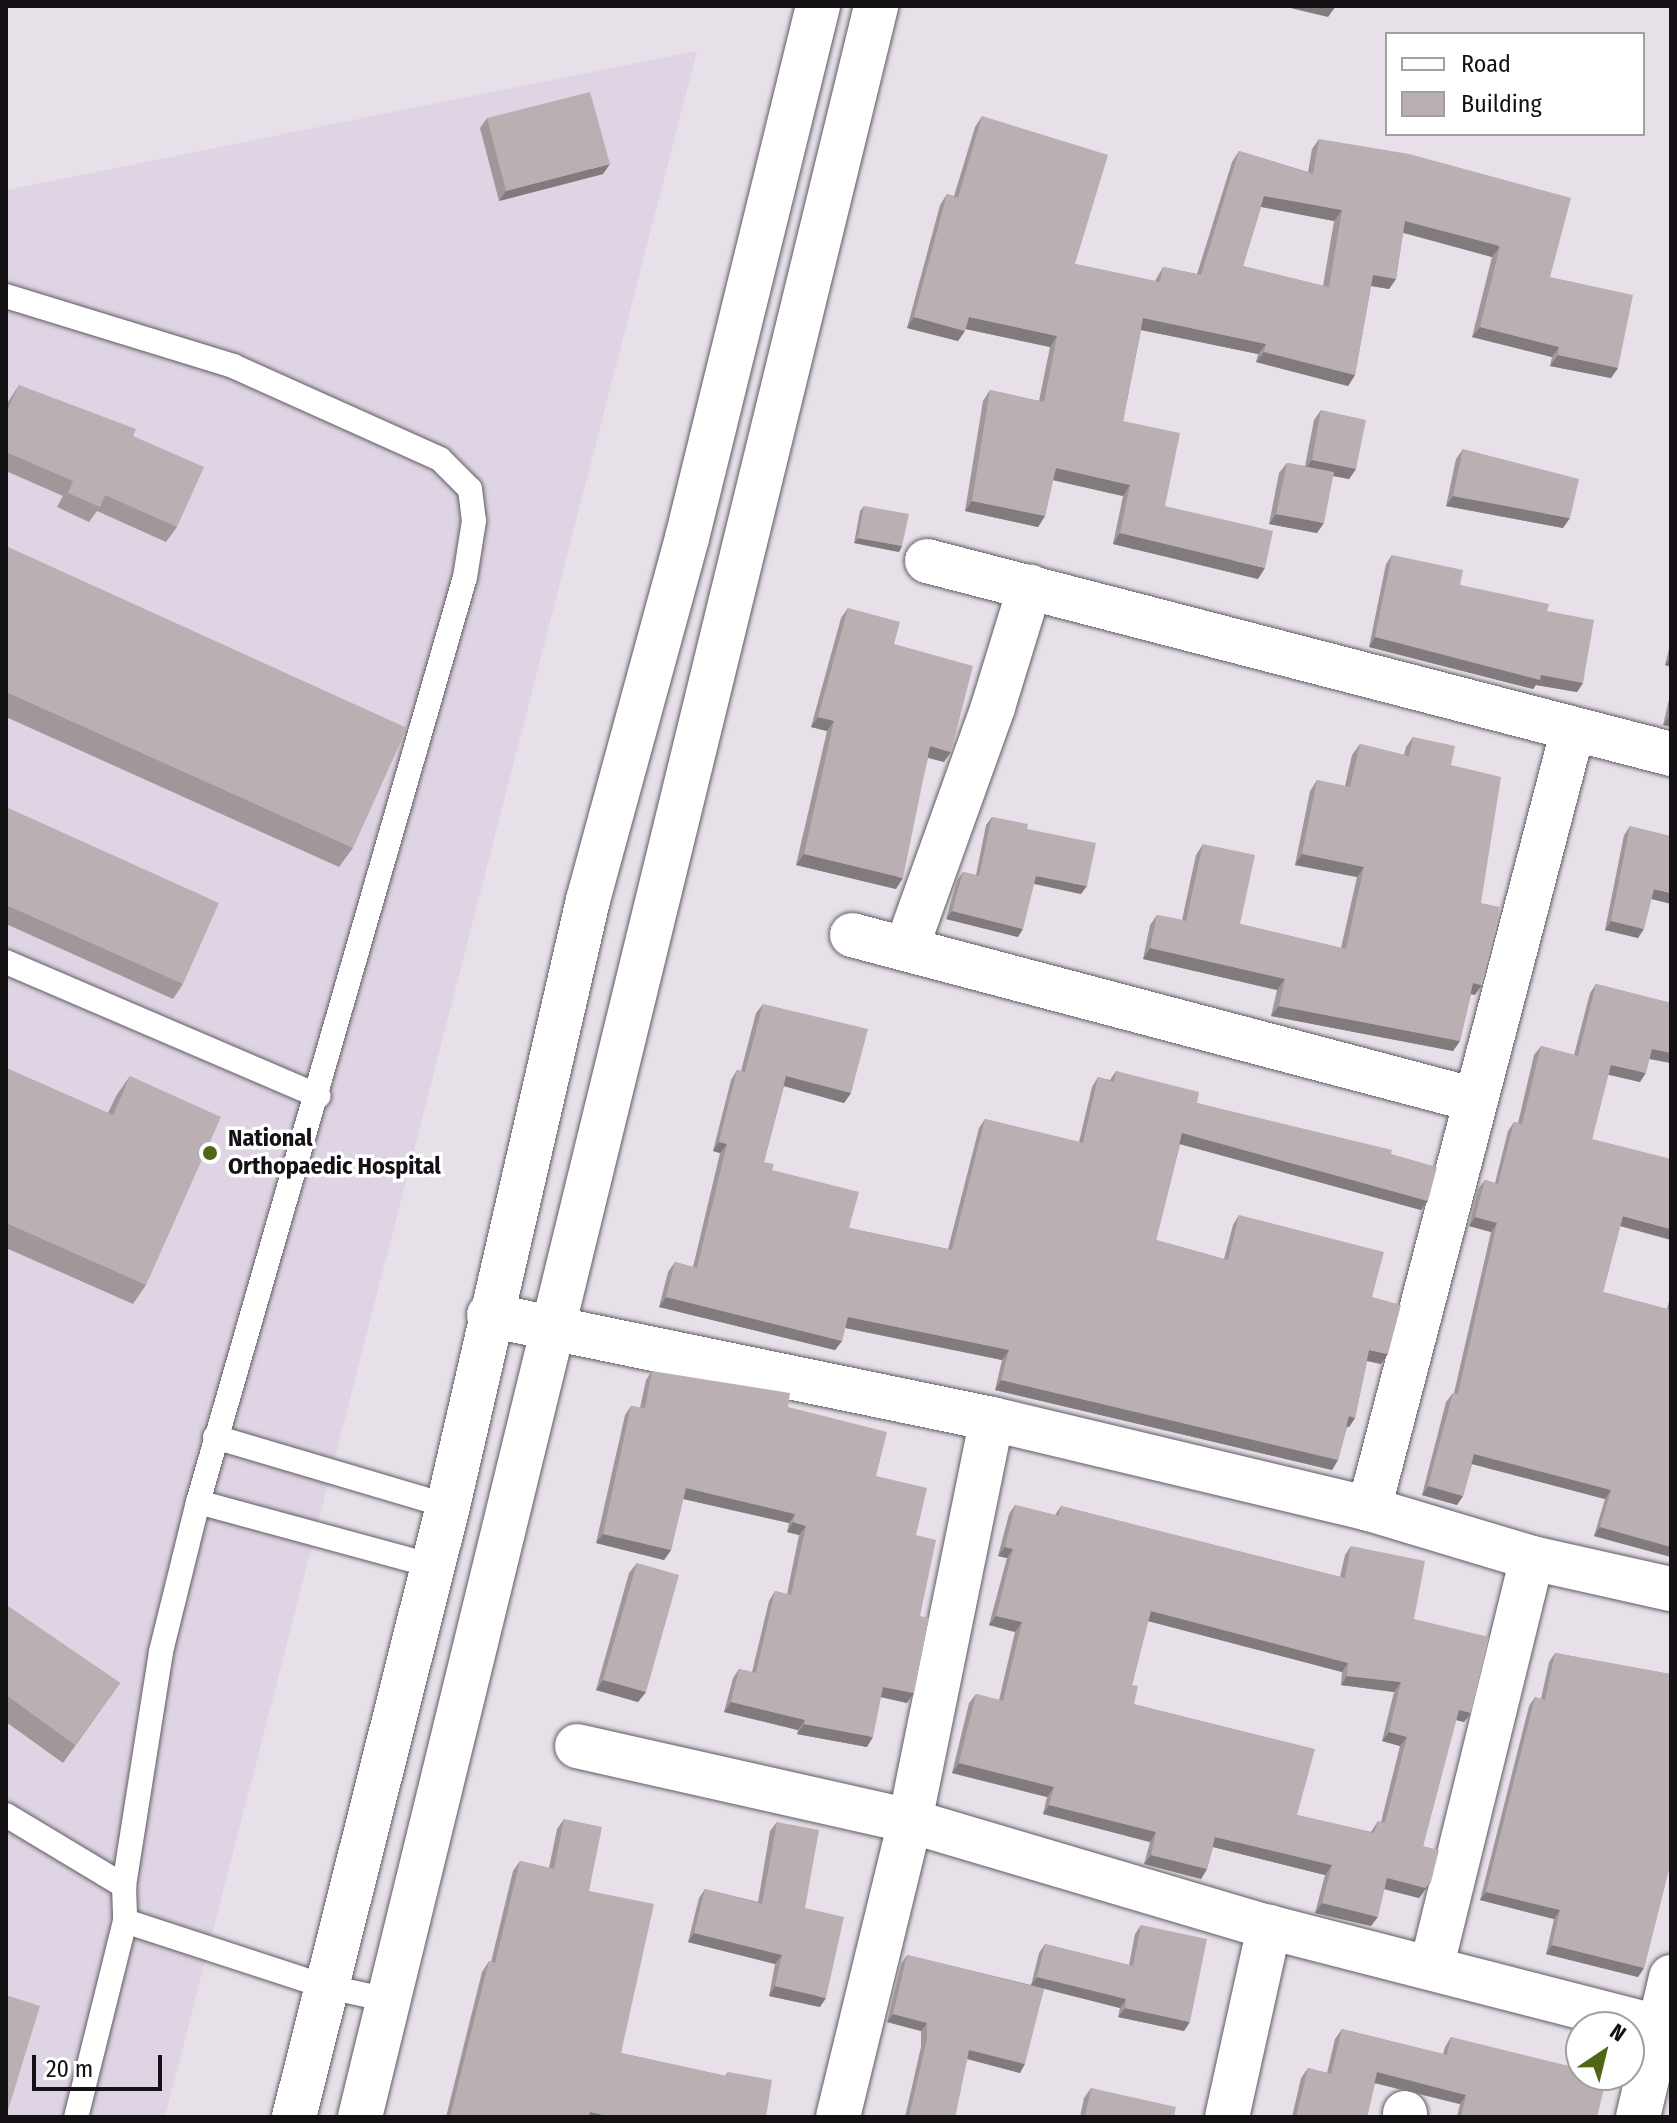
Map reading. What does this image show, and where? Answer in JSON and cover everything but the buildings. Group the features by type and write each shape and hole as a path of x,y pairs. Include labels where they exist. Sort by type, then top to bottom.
{"street":[{"path":"294,2117 324,1986 448,1506 489,1315 588,900 691,523 818,6"},
{"path":"360,2117 876,6"},
{"path":"927,561 1671,754"},
{"path":"906,949 993,707 1030,587"},
{"path":"1369,1509 1573,729"},
{"path":"852,935 1475,1100"},
{"path":"489,1315 992,1419 1369,1509 1532,1558 1671,1589"},
{"path":"838,2117 910,1821 992,1419"},
{"path":"1432,1965 1532,1558"},
{"path":"577,1746 910,1821 1269,1927 1432,1965 1659,2027"},
{"path":"1227,2117 1269,1927"},
{"path":"1638,2117 1671,1977"}],"lane":[{"path":"6,296 233,366 440,459 470,489 474,521 465,577 318,1096 198,1502 161,1652 124,1886 125,1921 76,2117"},
{"path":"6,962 318,1096"},
{"path":"215,1437 448,1506"},
{"path":"198,1502 433,1566"},
{"path":"6,1815 124,1886"},
{"path":"125,1921 324,1986 389,2000"}],"shaded area":[{"name":"National Orthopaedic Hospital","path":"697,51 165,2117 6,2117 6,190"}],"place":[{"name":"National Orthopaedic Hospital","path":"210,1153"}]}
